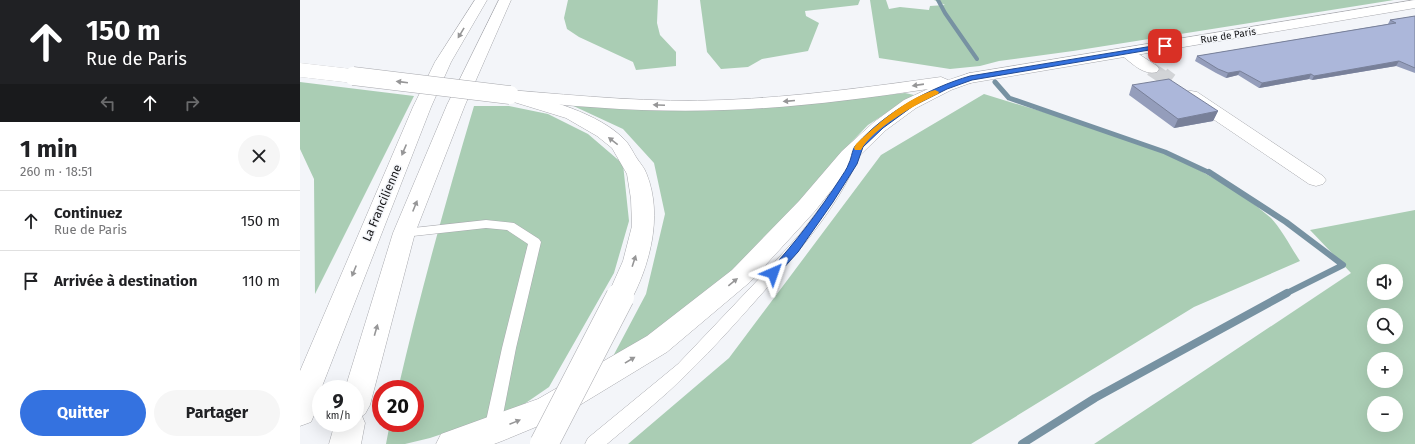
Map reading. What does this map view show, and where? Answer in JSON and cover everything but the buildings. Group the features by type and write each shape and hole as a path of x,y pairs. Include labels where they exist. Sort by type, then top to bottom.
{"main road":[{"name":"La Francilienne","path":"300,413 308,386 422,107 444,62 481,0"},
{"path":"362,380 404,234 456,105 505,0"},
{"name":"Rue de Paris","path":"970,78 1415,4"},
{"path":"1126,52 1150,69"},
{"path":"300,70 510,95 598,103 662,105 724,105 837,97 970,78"},
{"path":"452,444 491,431 549,408 657,344 741,276 807,206 849,155 880,126 910,104 945,87 970,78"},
{"path":"1177,86 1316,180"},
{"path":"510,95 572,114 603,132 620,145 637,174 642,199 643,226 635,261 620,297 544,444"},
{"path":"345,444 348,432"}],"lane":[{"path":"594,444 672,380 731,319 794,250 830,200 849,170 859,146"},
{"path":"404,234 486,224 510,226 535,242 509,348 491,431"}],"green space":[{"path":"568,0 658,0 657,23 660,35 676,52 676,66 636,70 633,62 579,37 567,29 564,18"},
{"path":"700,0 860,0 858,5 805,11 806,16 819,23 808,51 762,59 748,67 721,69 707,52"},
{"path":"870,0 886,0 889,9 900,7 929,10 930,6 945,5 934,0 1394,0 1073,51 999,61 980,66 950,69 879,58"},
{"path":"300,82 414,96 315,294 314,179 300,149"},
{"path":"905,93 914,95 868,125 836,158 800,203 744,261 655,335 610,362 646,294 665,214 654,163 623,129 567,103 690,110 752,109"},
{"path":"984,94 1134,142 1171,157 1206,174 1240,194 1271,218 1282,232 1300,261 1194,307 971,444 628,444 729,358 881,155"},
{"path":"474,106 509,106 548,114 588,134 623,164 629,221 614,273 549,387 517,409 430,438 405,444 386,444 388,432 424,432 424,380 400,380 415,318"},
{"path":"1415,210 1415,444 1094,444 1351,273 1310,230"}],"waterway":[{"path":"938,0 945,13 977,59"},
{"path":"995,82 1009,98 1165,152 1210,173"},
{"path":"1209,172 1286,222 1343,265 1287,293"},
{"path":"1022,444 1095,398 1287,293"}],"tunnel":[{"path":"1151,69 1163,77"},
{"path":"1162,76 1170,82"}],"slow traffic":[{"path":"858,148 880,126 910,104 935,92"}],"route":[{"path":"773,273 794,250 830,200 853,164 859,146 880,126 910,104 945,87 970,78 1165,46"}]}
